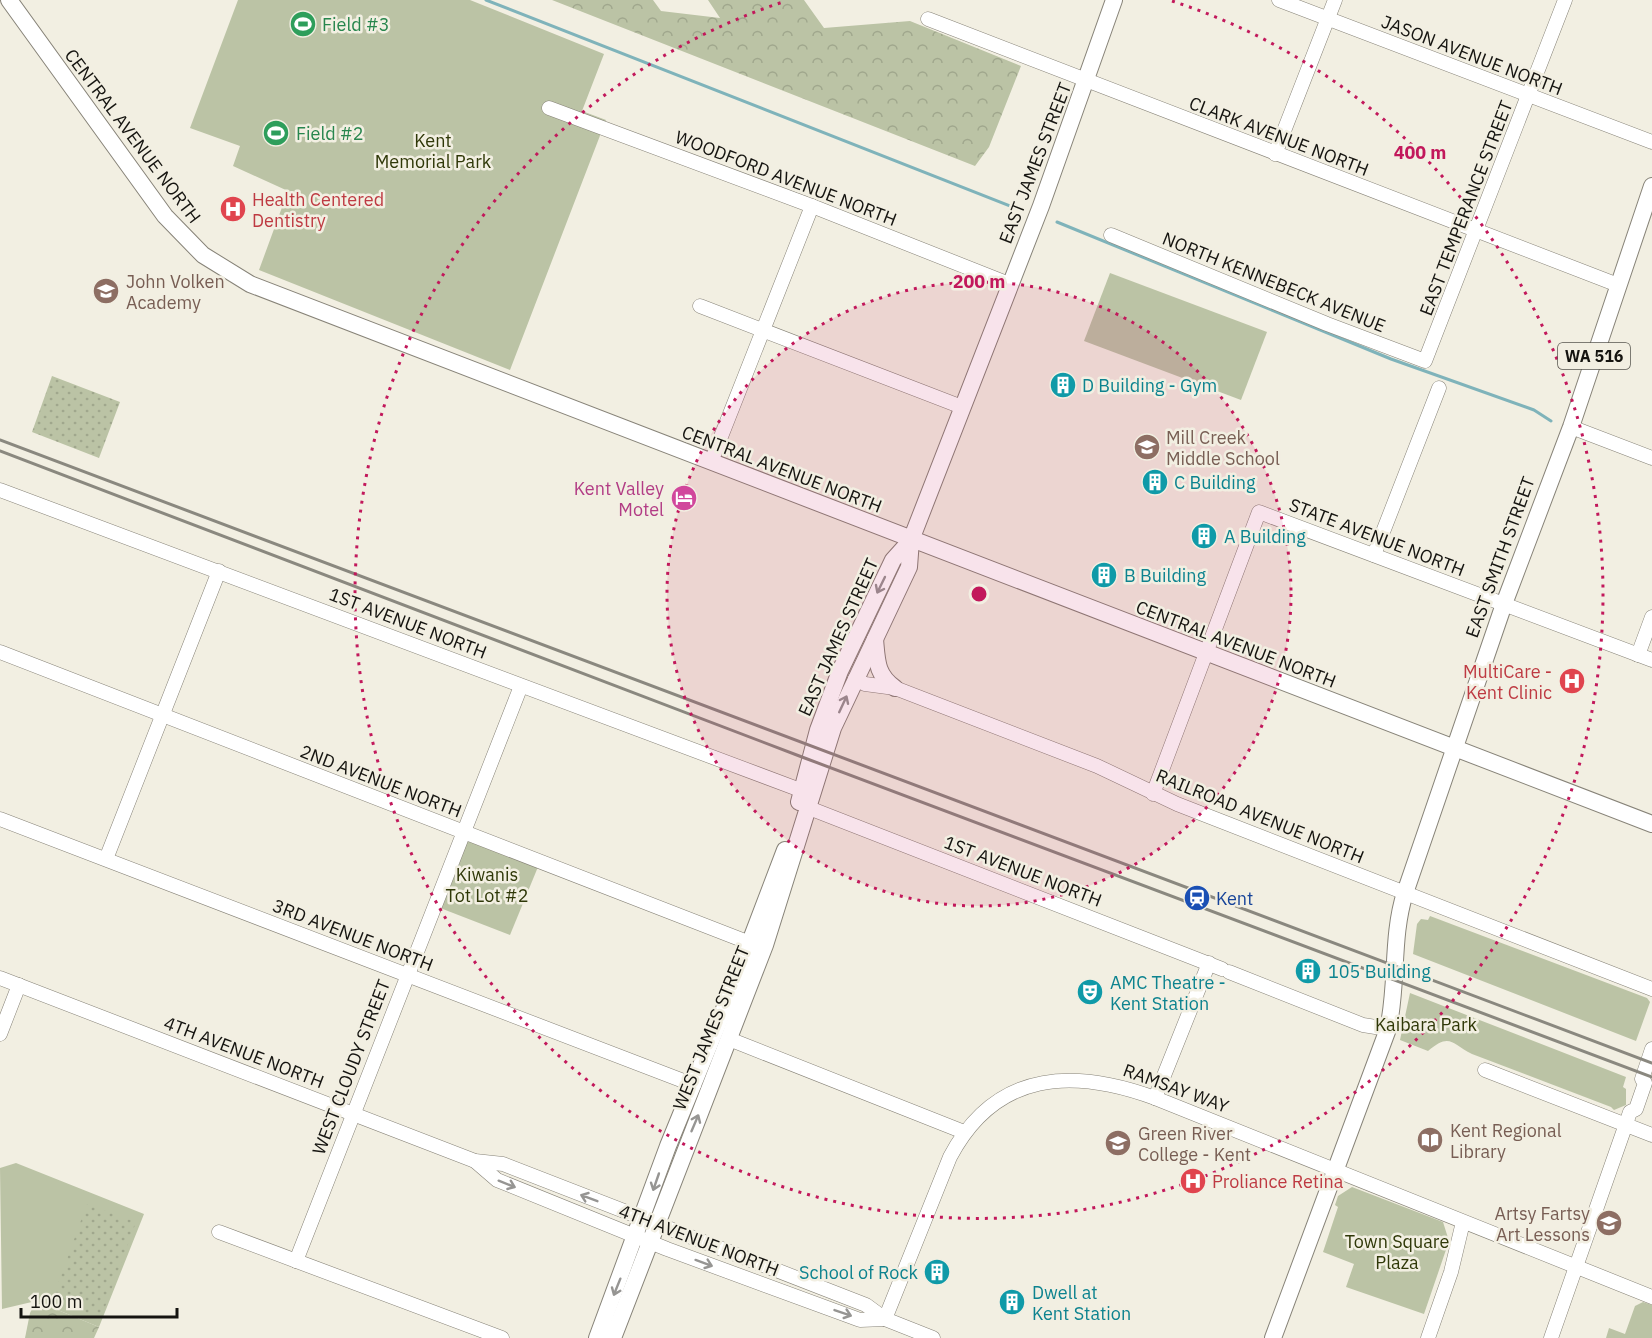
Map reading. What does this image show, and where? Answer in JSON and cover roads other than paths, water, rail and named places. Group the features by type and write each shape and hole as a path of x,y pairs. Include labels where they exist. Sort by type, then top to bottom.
{"main road":[{"name":"CENTRAL AVENUE NORTH","path":"10,0 157,207 191,245 218,266 265,292 456,362 1454,750 1652,824"},
{"name":"EAST JAMES STREET","path":"832,728 909,567 911,540 1086,82 1114,0"},
{"name":"EAST SMITH STREET","path":"1273,1338 1388,1029 1394,997 1397,932 1405,893 1504,604 1570,427 1652,186"},
{"name":"EAST JAMES STREET","path":"802,791 818,730 840,671 893,560 911,540"},
{"path":"875,637 879,670 886,681 895,688"},
{"name":"WEST JAMES STREET","path":"597,1338 643,1239 729,1039 767,939 832,728"},
{"name":"WEST JAMES STREET","path":"650,1221 668,1146 750,943 788,841 802,791"},
{"path":"729,1039 725,1030 740,987 738,974"},
{"name":"WEST JAMES STREET","path":"613,1338 643,1239"}],"street":[{"name":"JASON AVENUE NORTH","path":"1279,0 1652,142"},
{"path":"1275,154 1335,0"},
{"name":"EAST TEMPERANCE STREET","path":"1425,361 1529,96 1564,0"},
{"name":"CLARK AVENUE NORTH","path":"928,20 1618,285"},
{"name":"WOODFORD AVENUE NORTH","path":"549,108 812,206 1009,284"},
{"path":"711,462 812,206"},
{"name":"NORTH KENNEBECK AVENUE","path":"1111,235 1316,320 1425,361"},
{"path":"700,306 962,407"},
{"path":"1374,555 1439,388"},
{"path":"1570,427 1652,458"},
{"name":"1ST AVENUE NORTH","path":"0,490 802,791"},
{"name":"STATE AVENUE NORTH","path":"1206,653 1258,512 1652,660"},
{"path":"106,859 219,571"},
{"path":"1638,655 1652,617"},
{"name":"2ND AVENUE NORTH","path":"0,652 750,943"},
{"path":"1153,794 1206,653"},
{"name":"RAILROAD AVENUE NORTH","path":"855,679 865,684 895,688 1097,766 1153,794 1652,989"},
{"name":"WEST CLOUDY STREET","path":"296,1261 521,686"},
{"name":"1ST AVENUE NORTH","path":"809,808 1363,1025 1388,1029"},
{"name":"3RD AVENUE NORTH","path":"0,819 694,1085"},
{"path":"1155,1098 1209,963"},
{"name":"4TH AVENUE NORTH","path":"0,978 475,1161 503,1164 866,1305 885,1319 933,1338"},
{"path":"0,1034 19,985"},
{"path":"729,1039 964,1132"},
{"path":"1551,1338 1628,1118 1636,1109 1645,1083 1643,1076 1652,1049"},
{"path":"1485,1070 1628,1118 1652,1135"},
{"name":"RAMSAY WAY","path":"885,1319 950,1157 964,1132 993,1104 1023,1089 1054,1080 1082,1079 1108,1083 1155,1098 1335,1169"},
{"name":"4TH AVENUE NORTH","path":"475,1161 497,1180 643,1239 860,1320 885,1319"},
{"path":"1335,1169 1652,1296"},
{"path":"1428,1338 1451,1272 1463,1222"},
{"path":"219,1232 502,1338"}],"waterway":[{"path":"486,0 1018,209"},
{"path":"1057,222 1391,359 1534,410 1551,421"}],"railway":[{"path":"0,440 1652,1063"},
{"path":"0,451 802,757 1652,1077"}],"place":[{"name":"Field #3","path":"303,24"},
{"name":"Field #2","path":"276,133"},
{"name":"Health Centered Dentistry","path":"233,209"},
{"name":"John Volken Academy","path":"106,291"},
{"name":"D Building - Gym","path":"1063,385"},
{"name":"Mill Creek Middle School","path":"1147,447"},
{"name":"C Building","path":"1155,482"},
{"name":"Kent Valley Motel","path":"684,498"},
{"name":"A Building","path":"1204,536"},
{"name":"B Building","path":"1104,575"},
{"name":"MultiCare - Kent Clinic","path":"1572,681"},
{"name":"Kent","path":"1197,898"},
{"name":"105 Building","path":"1308,971"},
{"name":"AMC Theatre - Kent Station","path":"1090,992"},
{"name":"Kent Regional Library","path":"1430,1140"},
{"name":"Green River College - Kent","path":"1118,1143"},
{"name":"Proliance Retina","path":"1193,1181"},
{"name":"Artsy Fartsy Art Lessons","path":"1609,1223"},
{"name":"School of Rock","path":"937,1272"},
{"name":"Dwell at Kent Station","path":"1012,1302"}],"park label":[{"name":"Kent Memorial Park","path":"433,150"},
{"name":"Kiwanis Tot Lot #2","path":"487,884"},
{"name":"Kaibara Park","path":"1426,1024"},
{"name":"Town Square Plaza","path":"1397,1251"}]}
